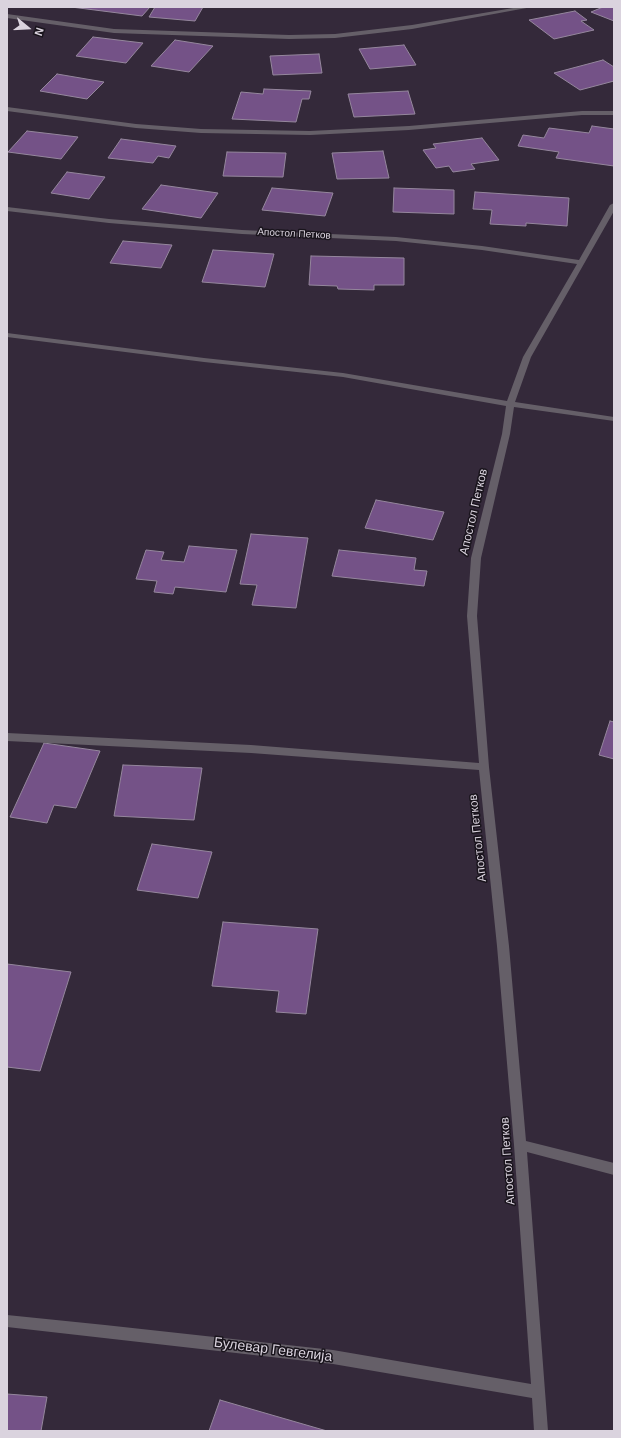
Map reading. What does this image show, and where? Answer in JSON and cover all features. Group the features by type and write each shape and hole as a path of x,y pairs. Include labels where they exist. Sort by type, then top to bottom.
{"street":[{"path":"7,16 114,31 289,37 336,36 412,27 529,7"},
{"path":"7,109 136,126 201,132 310,133 409,128 582,113 614,113"},
{"name":"Апостол Петков","path":"541,1431 520,1146 503,946 484,767 472,616 476,558 506,434 510,404 527,356 614,205"},
{"name":"Апостол Петков","path":"7,209 109,221 242,232 396,239 482,248 580,262"},
{"path":"7,335 204,360 343,375 510,404 614,419"},
{"path":"7,736 251,749 484,767"},
{"path":"520,1146 614,1169"},
{"name":"Булевар Гевгелија","path":"7,1321 105,1330 333,1357 538,1392"}],"building":[{"path":"71,7 150,7 142,16"},
{"path":"155,7 203,7 195,21 149,17"},
{"path":"603,7 614,7 614,21 591,12"},
{"path":"575,11 587,20 581,21 594,30 554,39 529,20"},
{"path":"93,37 143,43 126,63 76,56"},
{"path":"175,40 213,46 189,72 151,66"},
{"path":"404,45 416,65 370,69 359,49"},
{"path":"319,54 322,73 273,75 270,56"},
{"path":"603,60 614,67 614,81 580,90 554,73"},
{"path":"57,74 104,82 87,99 40,91"},
{"path":"264,89 311,91 309,99 302,99 296,122 232,119 241,92 263,94"},
{"path":"408,91 415,114 354,117 348,94"},
{"path":"592,126 614,129 614,166 556,158 559,152 518,146 523,135 544,138 549,128 589,133"},
{"path":"27,131 78,137 61,159 8,152"},
{"path":"482,138 499,160 471,164 475,169 453,172 449,166 436,168 423,150 436,148 433,144"},
{"path":"121,139 176,146 169,158 158,156 153,163 108,158"},
{"path":"383,151 389,178 337,179 332,153"},
{"path":"227,152 286,153 283,177 223,176"},
{"path":"67,172 105,177 89,199 51,193"},
{"path":"161,185 218,193 201,218 142,209"},
{"path":"272,188 333,193 325,216 262,210"},
{"path":"394,188 454,190 454,214 393,212"},
{"path":"475,192 569,198 567,226 526,223 526,226 490,224 492,210 473,209"},
{"path":"123,241 172,245 161,268 110,263"},
{"path":"213,250 274,254 265,287 202,282"},
{"path":"311,256 404,258 404,285 374,285 374,290 338,289 337,286 309,285"},
{"path":"376,500 444,512 433,540 365,528"},
{"path":"251,534 308,538 296,608 252,605 257,585 240,584"},
{"path":"189,546 237,550 226,592 175,587 173,594 154,592 157,581 136,579 146,550 164,552 161,560 184,562"},
{"path":"339,550 416,558 414,570 427,571 424,586 332,576"},
{"path":"610,721 614,722 614,759 599,755"},
{"path":"44,743 100,751 76,808 54,805 47,823 10,817"},
{"path":"123,765 202,768 194,820 114,816"},
{"path":"152,844 212,852 198,898 137,890"},
{"path":"223,922 318,929 306,1014 276,1012 279,991 212,986"},
{"path":"7,964 71,972 40,1071 7,1067"},
{"path":"7,1394 47,1397 41,1431 7,1431"},
{"path":"220,1400 327,1431 209,1431"}]}
